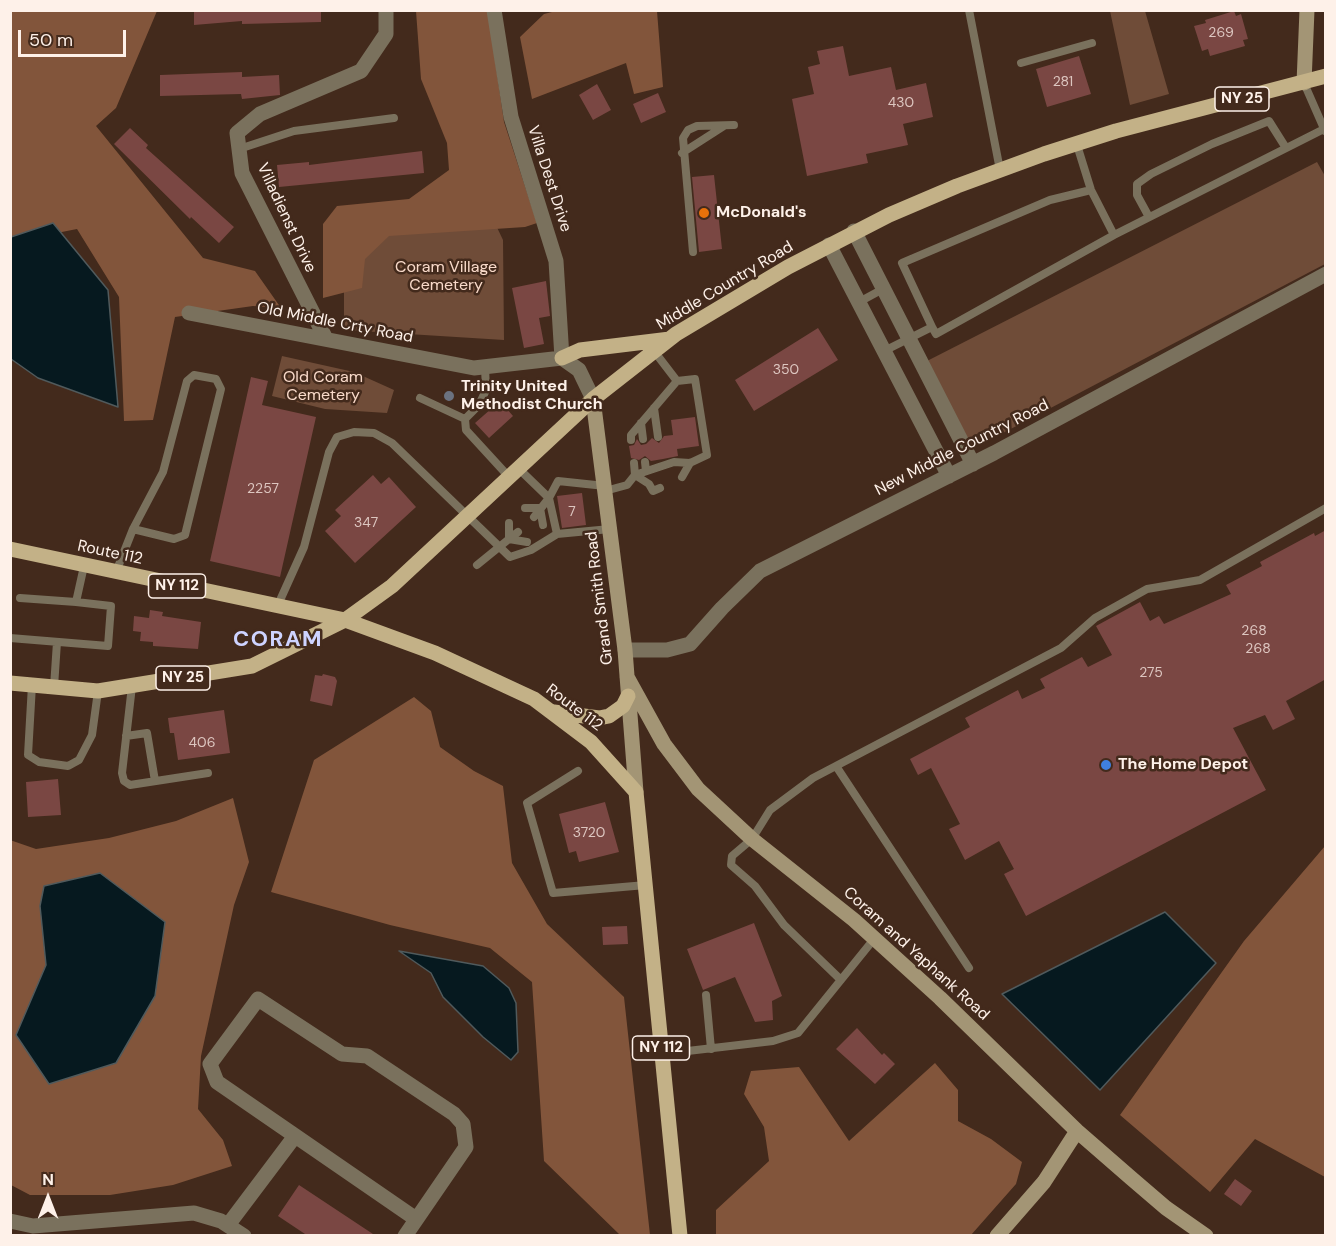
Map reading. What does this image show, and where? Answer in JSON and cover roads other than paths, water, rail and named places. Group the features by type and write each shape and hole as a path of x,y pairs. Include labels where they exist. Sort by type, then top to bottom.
{"main road":[{"path":"1304,83 1307,10"},
{"name":"Middle Country Road","path":"10,683 98,691 252,666 345,620 392,586 468,518 593,399 670,339 788,267 854,231 1000,170 1116,131 1326,76"},
{"path":"562,358 580,350 670,339"},
{"name":"Grand Smith Road","path":"593,399 625,650 636,792"},
{"name":"Route 112","path":"10,549 345,620 435,653 534,699 591,742 636,792"},
{"name":"Coram and Yaphank Road","path":"627,677 664,744 698,789 752,839 874,939 969,1024 1077,1131 1166,1208 1206,1236"},
{"path":"551,712 599,718 609,717 623,706 628,696"},
{"name":"NY 112","path":"636,792 680,1236"},
{"path":"997,1236 1044,1182 1077,1131"}],"street":[{"name":"Villadienst Drive","path":"326,339 242,173 237,133 260,114 361,71 386,34 386,10"},
{"name":"Villa Dest Drive","path":"494,10 511,117 556,261 562,358"},
{"path":"854,231 973,464"},
{"path":"829,245 949,476"},
{"name":"New Middle Country Road","path":"625,650 667,650 690,644 722,608 760,571 973,464 1326,274"},
{"name":"Old Middle Crty Road","path":"189,313 480,368 562,358"},
{"path":"562,358 579,370 593,399"},
{"path":"405,1236 466,1147 463,1124 454,1114 367,1056 342,1054 258,999 210,1064 217,1082 416,1219"},
{"path":"228,1225 295,1136"},
{"path":"10,1221 33,1226 194,1214 228,1225 244,1236"}],"lane":[{"path":"969,10 1000,170"},
{"path":"1022,63 1092,43"},
{"path":"1091,190 1050,200 902,263 936,334 1114,235 1286,148 1325,131 1304,83"},
{"path":"239,149 294,131 394,118"},
{"path":"1149,217 1137,195 1137,184 1150,174 1212,144 1269,121 1286,148"},
{"path":"682,153 729,126 697,126 688,130 683,138 682,153 693,252"},
{"path":"1077,146 1091,190 1114,235"},
{"path":"859,302 883,289"},
{"path":"884,351 932,327"},
{"path":"654,351 677,381"},
{"path":"465,419 479,405 486,390 480,368"},
{"path":"116,573 133,529 163,472 187,381 194,375 216,379 222,389 185,535 174,539 133,529"},
{"path":"631,440 631,435 677,381 694,379 702,411 707,455 690,463 679,473"},
{"path":"420,398 465,419"},
{"path":"654,408 658,437"},
{"path":"465,419 466,430 515,473 549,498 557,534"},
{"path":"641,423 643,439"},
{"path":"277,606 304,547 329,452 337,438 354,432 374,433 392,443 510,557 531,550 557,534 610,529"},
{"path":"645,462 646,471"},
{"path":"534,517 549,498 558,481 605,489 627,485 635,475 674,462 690,463"},
{"path":"634,463 635,475"},
{"path":"635,475 655,484"},
{"path":"525,508 540,508"},
{"path":"540,508 543,525"},
{"path":"841,980 784,925 754,886 731,865 732,856 752,839 762,820 777,803 836,766 1061,648 1095,618 1147,589 1200,580 1326,508"},
{"path":"509,523 509,539"},
{"path":"477,565 518,532"},
{"path":"509,539 527,542"},
{"path":"76,602 84,566"},
{"path":"10,638 108,646 111,606 20,598"},
{"path":"54,687 57,642"},
{"path":"32,685 28,755 39,762 68,766 79,760 92,735 98,691"},
{"path":"132,686 122,773 124,781 130,785 208,773"},
{"path":"126,736 147,733 155,781"},
{"path":"836,766 969,968"},
{"path":"578,771 527,802 553,892 646,885"},
{"path":"662,1054 773,1041 798,1033 874,939"},
{"path":"705,995 711,1049"}],"water":[{"path":"53,223 108,290 118,407 38,378 11,359 11,237"},
{"path":"100,873 165,922 155,996 116,1063 49,1084 16,1035 46,965 40,906 44,886"},
{"path":"1165,912 1216,963 1100,1090 1002,994"},
{"path":"399,951 483,966 509,988 516,1003 518,1052 511,1060 483,1037 443,997 431,973"}],"place":[{"name":"McDonald's","path":"704,213"},
{"name":"Trinity United Methodist Church","path":"449,396"},
{"name":"The Home Depot","path":"1106,765"}],"district":[{"name":"CORAM","path":"278,640"}],"park label":[{"name":"Coram Village Cemetery","path":"446,277"},
{"name":"Old Coram Cemetery","path":"323,387"}]}
